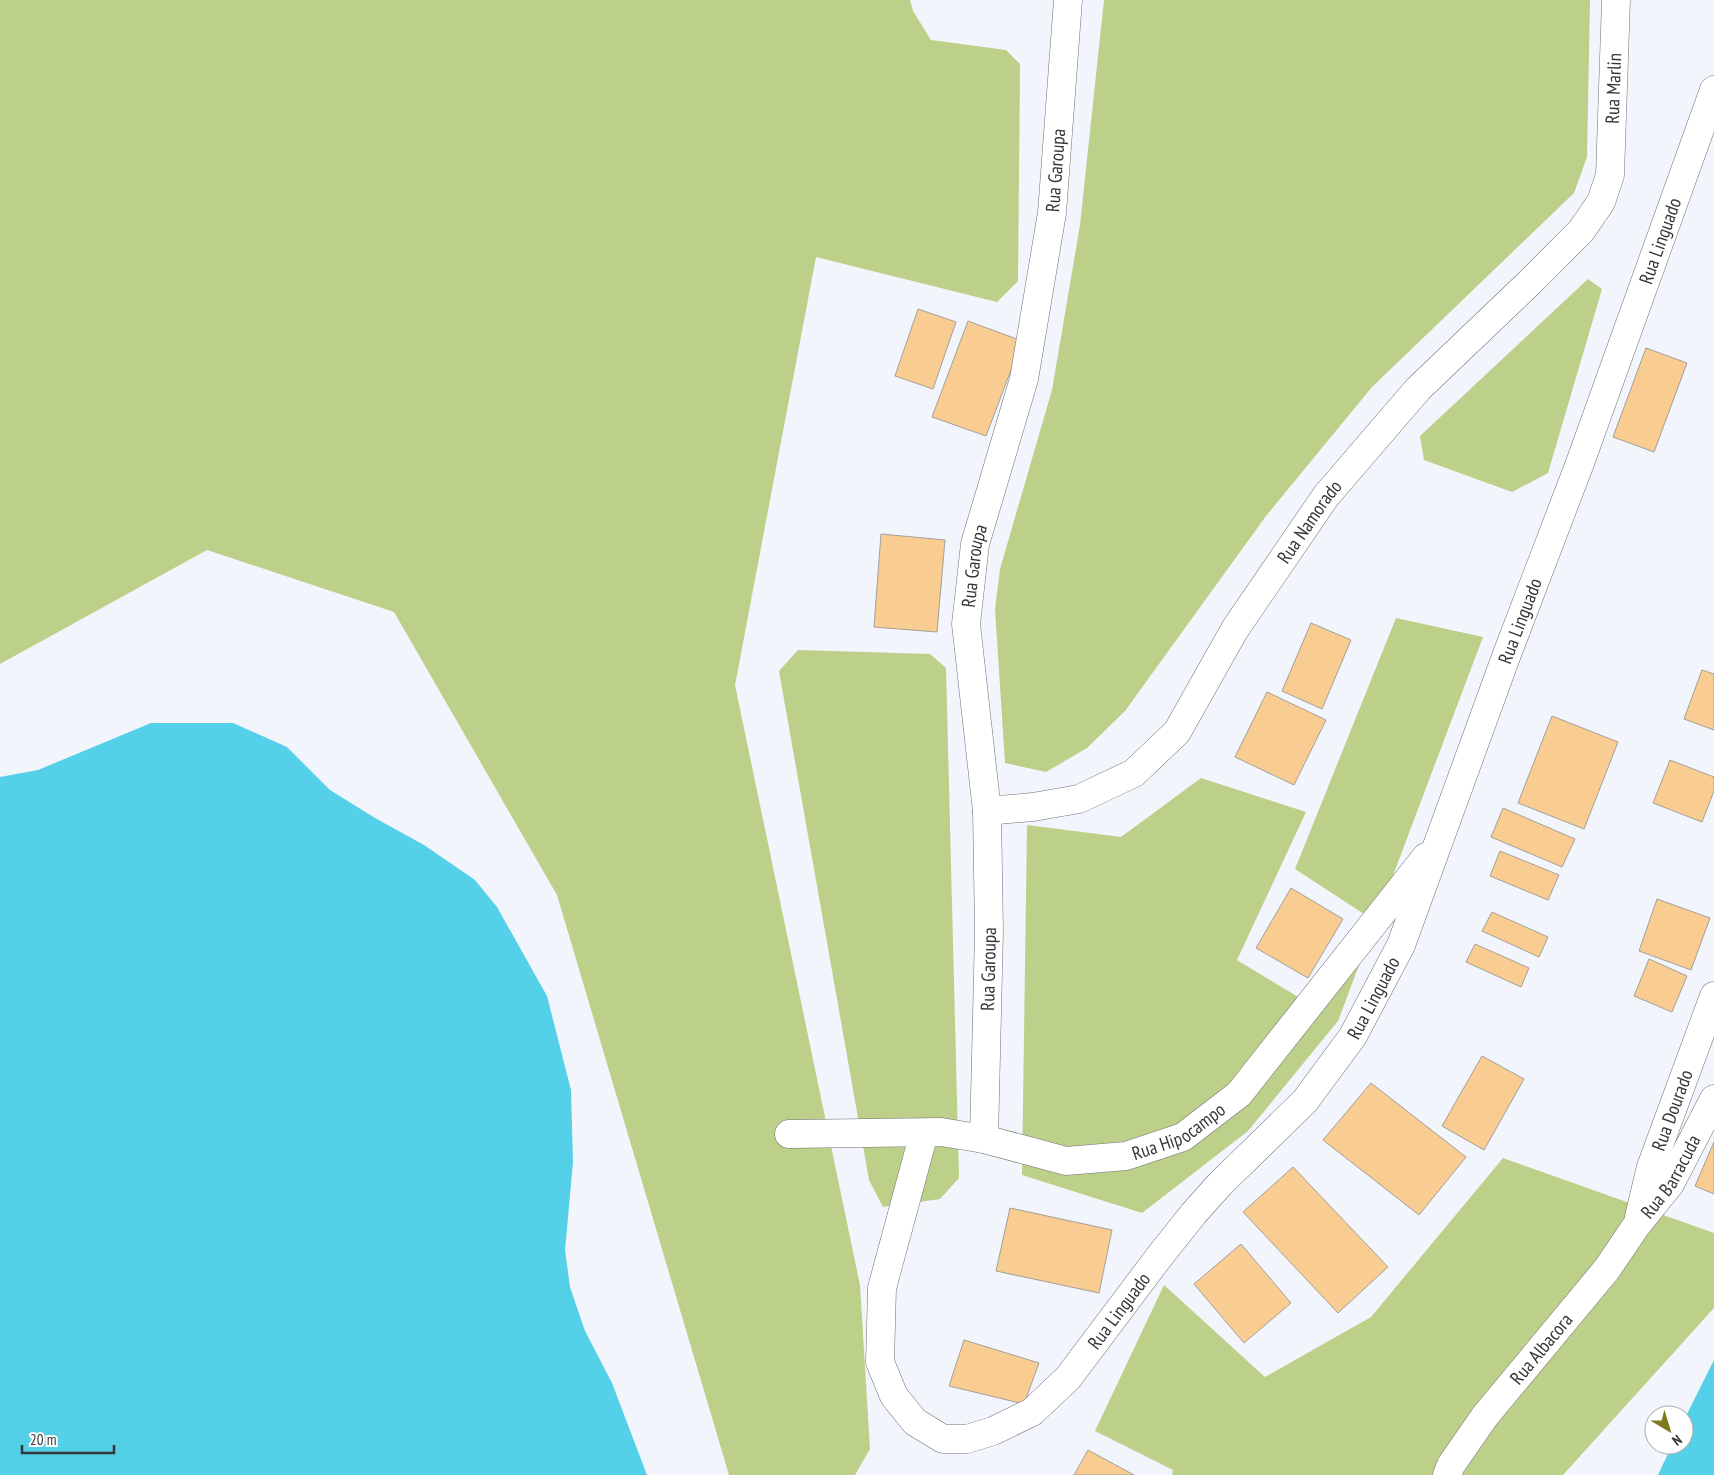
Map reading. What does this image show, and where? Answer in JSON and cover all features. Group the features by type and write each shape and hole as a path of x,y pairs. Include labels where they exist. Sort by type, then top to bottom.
{"street":[{"name":"Rua Garoupa","path":"984,1139 989,931 987,811 966,624 975,544 1024,379 1050,223 1068,0"},
{"name":"Rua Marlin","path":"1610,175 1616,0"},
{"name":"Rua Linguado","path":"924,1133 882,1288 880,1362 894,1396 915,1422 942,1439 967,1439 994,1431 1032,1412 1068,1378 1194,1213 1220,1184 1305,1101 1353,1036 1401,945 1507,654 1580,463 1714,90"},
{"name":"Rua Namorado","path":"987,811 1033,807 1079,799 1134,773 1177,732 1235,629 1326,496 1418,389 1581,231 1601,202 1610,175"},
{"name":"Rua Hipocampo","path":"789,1134 941,1132 984,1139 1066,1161 1126,1156 1183,1137 1239,1094 1441,838"},
{"name":"Rua Dourado","path":"1636,1226 1651,1167 1714,996"},
{"name":"Rua Barracuda","path":"1636,1226 1670,1184 1714,1099"},
{"name":"Rua Albacora","path":"1447,1475 1451,1465 1485,1416 1607,1269 1636,1226"}],"green space":[{"path":"0,0 910,0 913,11 931,40 1006,50 1020,64 1018,281 997,302 816,257 735,685 860,1285 870,1449 855,1475 729,1475 557,895 394,612 207,550 0,664"},
{"path":"1104,0 1590,0 1587,157 1574,193 1372,387 1266,516 1125,711 1087,748 1046,772 1005,763 995,609 1000,569 1052,390 1080,225"},
{"path":"1588,279 1602,289 1548,473 1512,492 1424,460 1420,436"},
{"path":"1396,618 1483,637 1338,1021 1248,1131 1142,1213 1022,1175 1027,825 1121,837 1201,778 1306,812 1237,960 1313,1006 1364,914 1295,869"},
{"path":"798,650 930,654 946,668 959,1178 940,1199 883,1207 869,1180 779,671"},
{"path":"1503,1158 1714,1233 1714,1308 1563,1475 1172,1475 1173,1470 1095,1431 1164,1285 1265,1377 1371,1317"}],"water":[{"path":"151,723 233,723 287,747 330,790 424,845 475,880 497,907 547,996 571,1090 573,1162 565,1250 570,1287 585,1331 612,1383 647,1475 0,1475 0,777 38,770"},
{"path":"1714,1360 1714,1475 1658,1475 1667,1455 1694,1455 1694,1405 1692,1405"}],"building":[{"path":"918,309 956,322 933,389 895,376"},
{"path":"968,321 1022,341 986,436 932,417"},
{"path":"1646,348 1687,363 1654,452 1613,437"},
{"path":"881,534 945,540 937,632 874,627"},
{"path":"1311,623 1351,640 1322,709 1282,691"},
{"path":"1702,670 1714,674 1714,730 1684,719"},
{"path":"1267,692 1326,720 1294,785 1235,757"},
{"path":"1552,716 1618,742 1584,829 1518,803"},
{"path":"1670,760 1714,777 1714,791 1702,822 1653,803"},
{"path":"1503,808 1575,839 1562,867 1491,837"},
{"path":"1500,851 1559,875 1548,900 1490,876"},
{"path":"1291,888 1343,919 1308,978 1256,948"},
{"path":"1657,899 1710,918 1691,970 1639,951"},
{"path":"1492,912 1548,937 1539,957 1482,931"},
{"path":"1475,944 1529,968 1521,987 1466,962"},
{"path":"1649,959 1687,976 1672,1012 1634,996"},
{"path":"1482,1056 1524,1079 1484,1150 1442,1126"},
{"path":"1371,1083 1466,1157 1419,1215 1323,1140"},
{"path":"1714,1142 1714,1194 1695,1186"},
{"path":"1293,1167 1388,1267 1338,1313 1243,1212"},
{"path":"1010,1208 1112,1230 1099,1293 996,1271"},
{"path":"1241,1244 1291,1303 1244,1343 1194,1284"},
{"path":"964,1340 1039,1363 1024,1404 949,1386"},
{"path":"1088,1450 1134,1475 1074,1475"}]}
